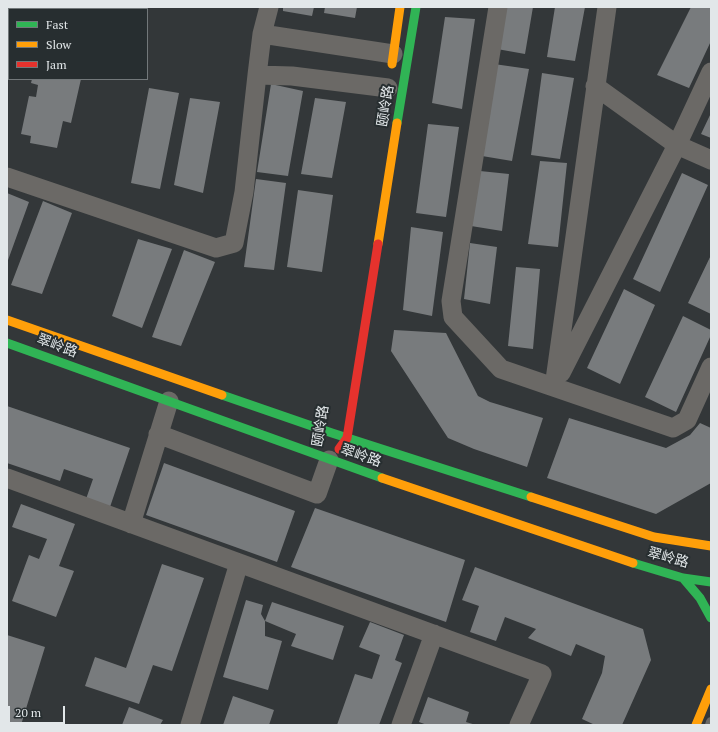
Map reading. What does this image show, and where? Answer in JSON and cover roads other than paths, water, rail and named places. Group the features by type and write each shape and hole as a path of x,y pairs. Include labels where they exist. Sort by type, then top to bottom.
{"main road":[{"name":"颐岭路","path":"389,85 400,7"},
{"name":"颐岭路","path":"329,460 348,438 416,7"},
{"name":"翠岭路","path":"7,320 333,430 348,438 654,537 711,546"},
{"name":"翠岭路","path":"7,343 329,460 645,567 683,578 711,582"},
{"name":"颐岭路","path":"329,460 333,430"},
{"path":"683,578 700,598 711,618"},
{"path":"696,725 711,689"}],"street":[{"path":"7,177 216,248 234,243 244,192 262,34 269,7"},
{"path":"498,7 451,301 453,317 501,369 673,428 687,420 711,367"},
{"path":"554,387 607,7"},
{"path":"262,34 393,54"},
{"path":"554,387 677,145 711,72"},
{"path":"257,75 292,76 389,85"},
{"path":"595,86 677,145 711,160"},
{"path":"131,524 169,401"},
{"path":"158,434 317,494 329,460"},
{"path":"7,478 542,674 519,725"},
{"path":"190,725 239,563"},
{"path":"401,725 434,634"}]}
